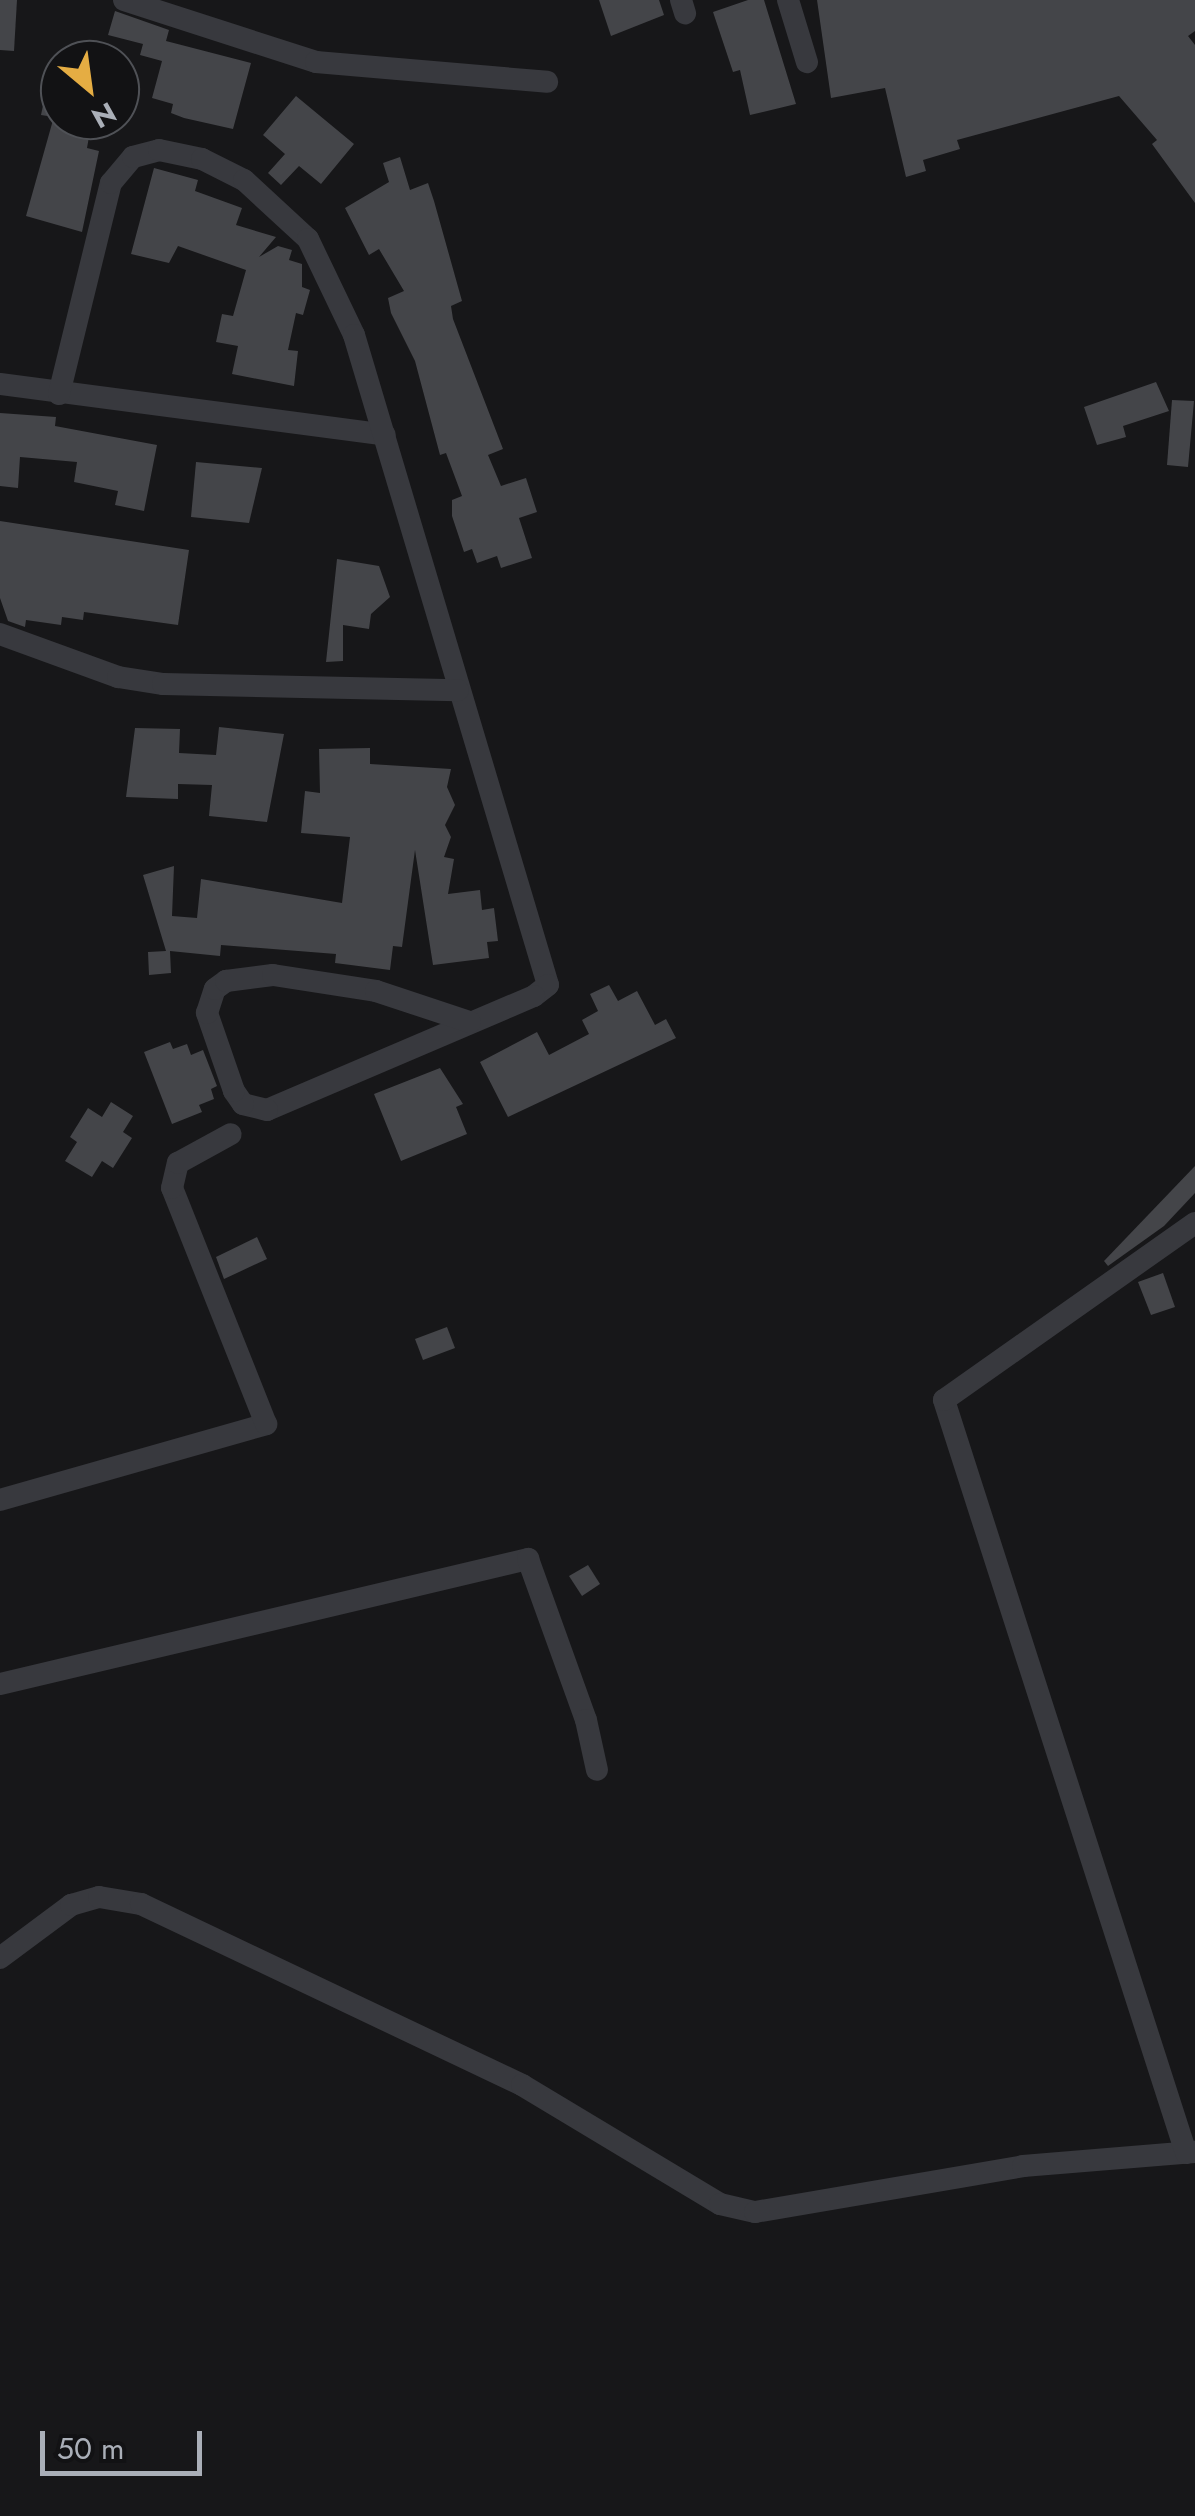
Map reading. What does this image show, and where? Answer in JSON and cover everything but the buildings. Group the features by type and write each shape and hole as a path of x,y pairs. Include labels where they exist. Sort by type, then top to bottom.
{"street":[{"path":"124,0 316,62 547,82"},
{"path":"788,0 807,62"},
{"path":"60,394 111,183 133,158 159,150 202,159 244,180 308,239 354,335 548,980 539,994 278,1108 254,1110 234,1091 206,1012 215,989 226,981 273,976 376,991 470,1022"},
{"path":"0,384 386,435"},
{"path":"0,634 118,677 163,684 458,690"},
{"path":"0,1500 266,1424 172,1188 178,1163 231,1134"},
{"path":"0,1958 71,1905 99,1897 142,1904 522,2085 738,2209 800,2208 1023,2166 1190,2153 944,1400 1195,1223"},
{"path":"0,1684 528,1559 596,1770"}]}
